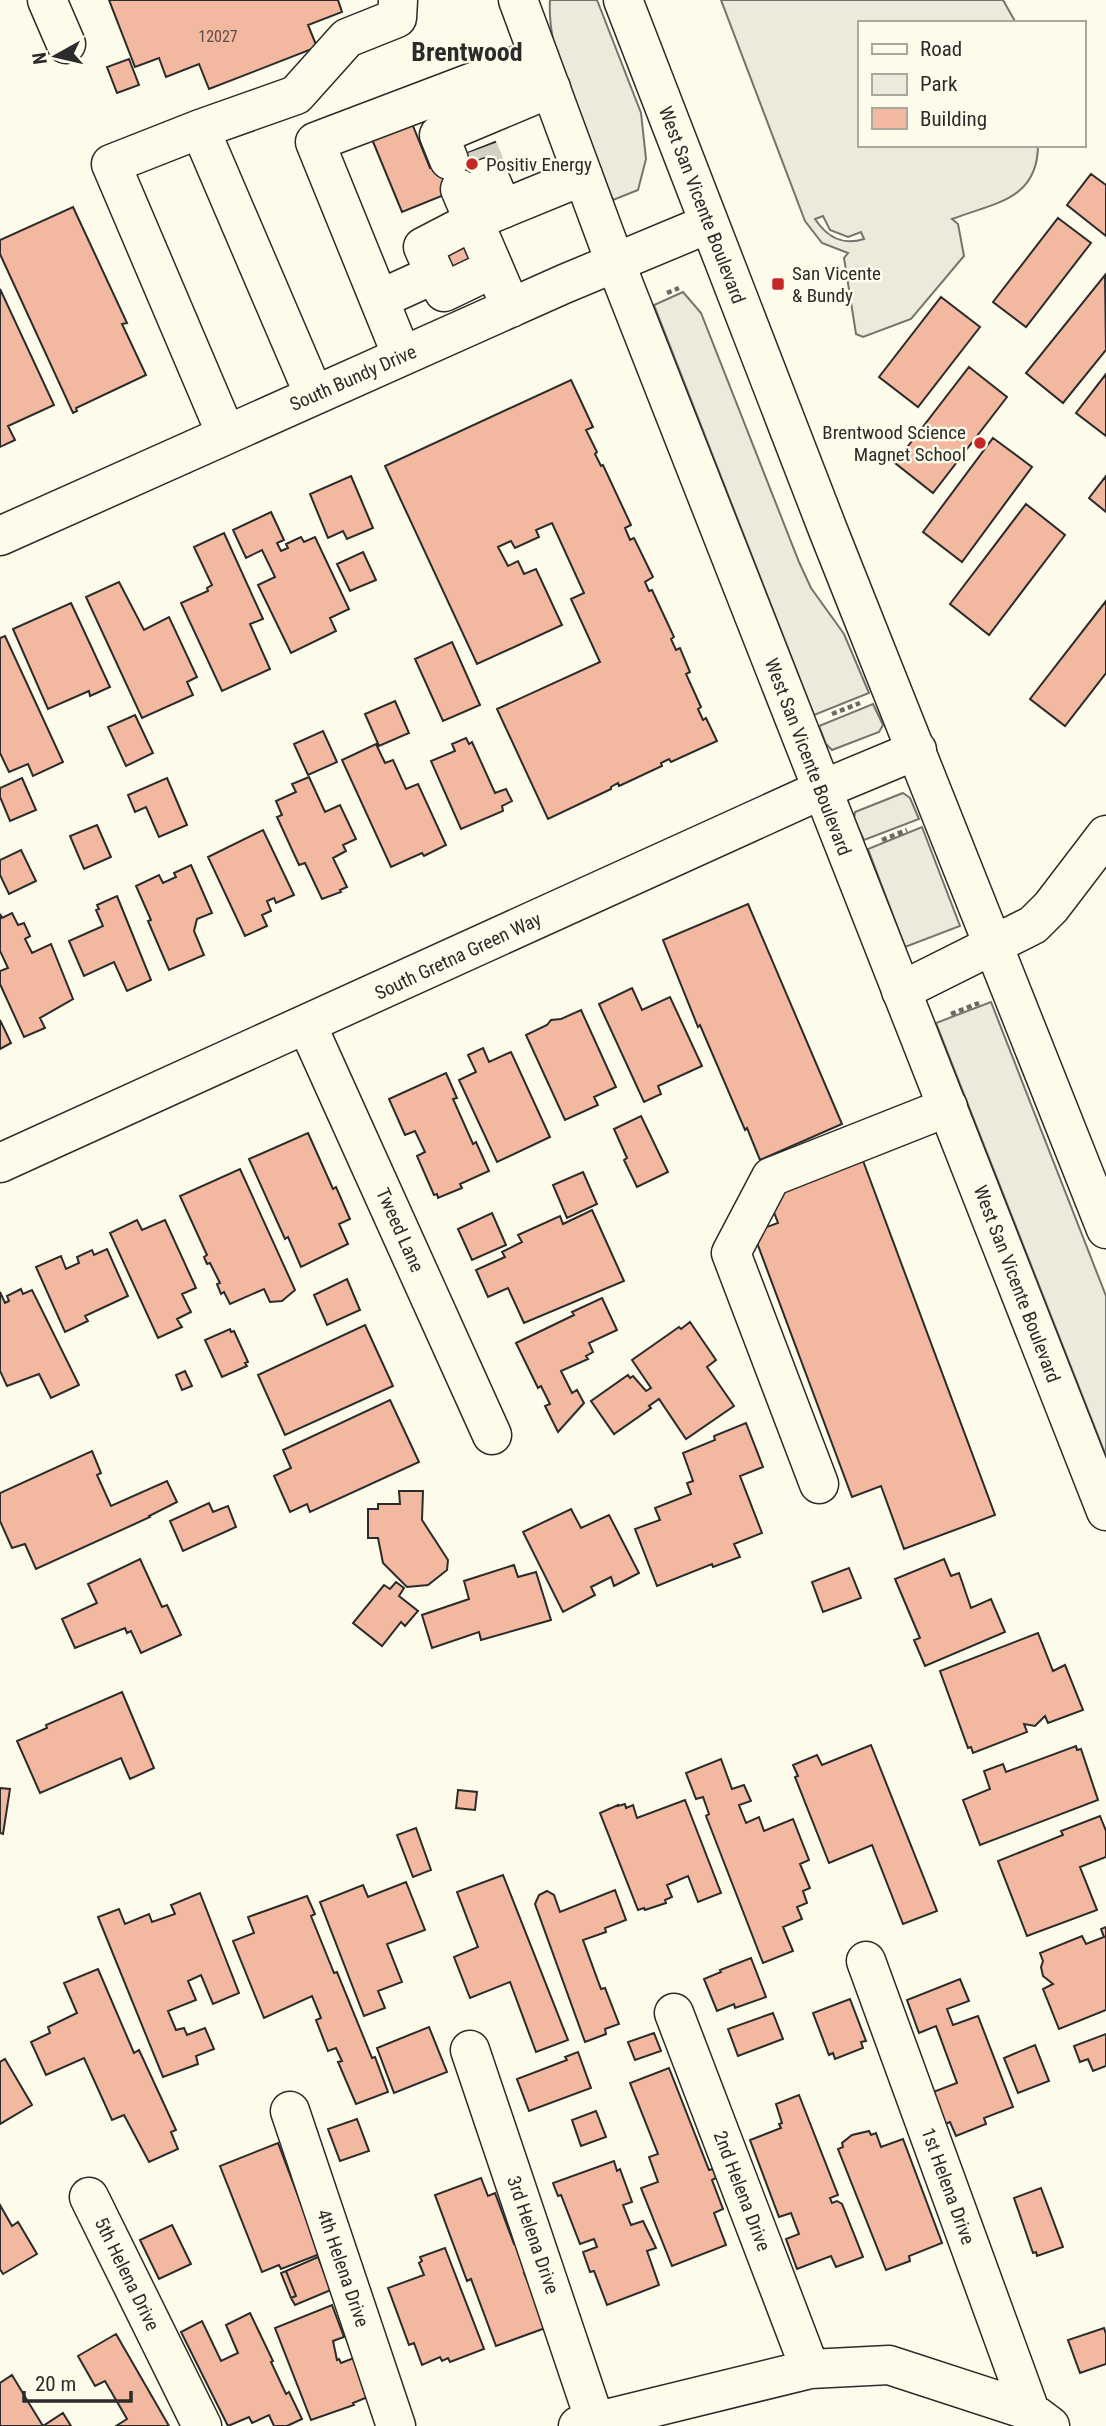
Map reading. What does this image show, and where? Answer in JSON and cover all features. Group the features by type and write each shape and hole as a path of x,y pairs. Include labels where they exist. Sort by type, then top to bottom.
{"street":[{"path":"47,0 66,44"},
{"path":"226,434 111,164 296,95 347,38 397,18 398,0"},
{"name":"West San Vicente Boulevard","path":"623,0 679,141 708,224 1106,1229"},
{"path":"315,142 533,34"},
{"path":"494,268 444,292 423,247 475,175 533,34"},
{"name":"West San Vicente Boulevard","path":"533,34 615,262 1106,1511"},
{"path":"296,95 402,356"},
{"path":"200,130 314,395"},
{"path":"475,175 583,176"},
{"path":"475,175 494,268 510,308"},
{"name":"South Bundy Drive","path":"0,536 510,308 708,224"},
{"path":"380,299 435,274"},
{"name":"South Gretna Green Way","path":"0,1163 821,790 916,750"},
{"path":"901,991 1033,925 1051,907 1106,835"},
{"name":"Tweed Lane","path":"307,1025 492,1435"},
{"path":"819,1484 731,1253 771,1177 948,1107"},
{"name":"1st Helena Drive","path":"866,1961 1040,2418"},
{"name":"2nd Helena Drive","path":"674,2013 810,2369"},
{"name":"3rd Helena Drive","path":"470,2050 587,2423"},
{"name":"4th Helena Drive","path":"290,2111 396,2426"},
{"name":"5th Helena Drive","path":"89,2197 202,2426"},
{"path":"587,2423 810,2369 889,2365 1040,2418"}],"path":[{"path":"827,716 862,702"},
{"path":"877,842 911,828"},
{"path":"942,1017 988,999"}],"green space":[{"path":"550,0 597,0 641,113 646,159 638,190 613,200 562,75 551,24"},
{"path":"721,0 1003,0 1015,21 858,21 858,147 1038,147 1036,163 1030,178 1011,197 952,219 958,224 964,256 911,319 863,337 856,334 844,258 848,253 822,243 805,221","holes":["823,216 830,230 848,237 861,232 864,239 849,241 836,238 825,231 815,219"]},
{"path":"683,292 701,313 811,588 844,634 869,693 814,715 654,305"},
{"path":"873,704 883,725 879,732 832,750 826,744 819,726"},
{"path":"903,793 910,798 919,819 864,840 854,819 855,812"},
{"path":"922,827 960,926 905,947 868,849"},
{"path":"991,1002 1106,1296 1106,1456 936,1023"}],"building":[{"path":"109,0 338,0 342,12 308,25 317,47 209,89 199,64 166,77 159,58 135,67"},
{"path":"129,59 139,85 117,93 107,67"},
{"name":"Positiv Energy","path":"409,116 430,168 495,142 506,170 402,212 369,132"},
{"path":"1091,174 1106,185 1106,236 1067,205"},
{"path":"73,207 127,323 122,324 146,375 76,408 77,411 73,413 0,254 0,240"},
{"path":"1058,218 1091,243 1026,327 993,302"},
{"path":"468,231 481,260 453,273 440,244"},
{"path":"1105,275 1106,350 1063,403 1026,373"},
{"path":"0,289 54,405 8,426 15,440 0,447"},
{"path":"941,297 980,327 918,407 879,377"},
{"path":"969,367 1007,397 933,493 895,463"},
{"path":"1106,374 1106,436 1076,413"},
{"path":"571,380 593,427 586,430 597,452 595,454 601,466 603,465 631,525 625,528 630,540 634,538 653,577 645,582 649,591 652,590 674,637 671,639 676,650 680,648 690,672 686,674 701,707 698,709 703,720 706,718 717,741 671,762 669,759 661,763 662,766 619,786 618,783 611,789 548,819 497,709 600,662 571,599 584,593 552,523 536,530 539,537 515,548 511,541 498,547 508,566 518,561 524,574 536,569 562,625 477,664 385,466"},
{"path":"993,438 1032,467 962,562 923,532"},
{"path":"351,476 373,528 347,539 343,531 328,538 310,494"},
{"path":"1106,476 1106,512 1089,498"},
{"path":"1026,504 1065,535 989,635 950,604"},
{"path":"271,512 284,540 277,543 281,551 288,548 286,544 301,537 304,542 315,537 349,609 330,618 336,631 291,653 258,585 275,577 262,550 246,558 233,530"},
{"path":"224,533 263,619 250,624 270,669 222,691 181,603 208,591 207,588 212,585 194,547"},
{"path":"363,552 376,580 350,591 337,564"},
{"path":"119,582 144,630 169,617 197,677 187,682 193,695 142,718 86,597"},
{"path":"1106,601 1106,673 1065,726 1030,699"},
{"path":"71,603 110,687 90,696 89,691 48,709 13,629"},
{"path":"5,636 63,762 33,776 28,764 9,772 0,753 0,638"},
{"path":"452,642 480,705 443,721 415,659"},
{"path":"395,701 409,733 379,746 365,714"},
{"path":"135,715 153,753 126,766 108,727"},
{"path":"323,731 337,762 308,775 294,744"},
{"path":"466,738 469,744 472,742 495,793 506,789 512,801 502,806 503,811 461,829 431,761 455,751 452,744"},
{"path":"376,744 385,763 393,760 406,789 418,784 446,845 391,867 342,760"},
{"path":"309,777 325,812 340,805 356,839 343,845 346,851 333,858 347,887 322,899 305,863 299,865 277,817 282,815 276,801 296,792 292,784"},
{"path":"22,778 36,810 10,821 0,797 0,788"},
{"path":"167,778 187,825 159,837 146,807 135,812 128,795"},
{"path":"97,825 111,857 84,869 70,836"},
{"path":"263,830 294,895 276,903 274,898 267,901 271,911 262,915 267,926 245,936 208,857"},
{"path":"21,850 36,881 9,894 0,875 0,860"},
{"path":"191,865 212,913 197,919 194,931 204,955 169,970 136,886 159,875 163,883 176,877 174,873"},
{"path":"117,896 151,980 127,991 114,962 84,976 69,941 103,926 96,910 99,909 97,905"},
{"path":"748,904 842,1124 760,1160 700,1025 698,1027 663,940"},
{"path":"12,913 18,925 24,923 30,936 25,939 32,953 51,944 73,999 40,1018 45,1028 24,1037 0,984 0,971 8,968 0,951 0,914 2,918"},
{"path":"632,988 642,1010 670,997 702,1066 658,1086 661,1094 644,1102 599,1004"},
{"path":"581,1010 616,1087 594,1097 598,1105 565,1120 526,1035 547,1025 551,1020 561,1019"},
{"path":"0,1020 11,1043 0,1049"},
{"path":"483,1048 489,1062 511,1052 550,1137 497,1162 459,1080 476,1072 468,1055"},
{"path":"446,1073 457,1098 453,1099 473,1144 476,1142 489,1171 460,1184 462,1188 438,1198 437,1194 434,1195 417,1156 425,1152 415,1131 405,1135 389,1099"},
{"path":"641,1116 668,1172 637,1187 624,1160 627,1158 614,1129"},
{"path":"308,1133 333,1189 336,1187 350,1219 339,1224 348,1244 301,1267 288,1237 285,1239 249,1159"},
{"path":"862,1158 995,1515 904,1549 881,1486 852,1497 753,1232 778,1223 767,1194"},
{"path":"240,1169 295,1290 282,1301 270,1302 264,1289 230,1304 224,1292 221,1294 217,1284 220,1283 210,1263 207,1264 204,1257 207,1255 180,1196"},
{"path":"583,1172 597,1204 567,1218 553,1185"},
{"path":"592,1210 624,1281 524,1323 508,1288 488,1297 476,1270 505,1257 502,1252 522,1242 518,1235 560,1216 563,1224"},
{"path":"492,1213 506,1245 472,1260 458,1229"},
{"path":"137,1220 142,1230 165,1220 196,1288 182,1294 191,1312 177,1319 182,1327 158,1338 110,1233"},
{"path":"107,1249 128,1296 85,1316 88,1321 65,1332 36,1267 61,1256 66,1269 79,1263 77,1257 92,1250 94,1255"},
{"path":"347,1279 360,1310 327,1325 314,1295"},
{"path":"21,1289 23,1294 32,1290 79,1385 51,1398 39,1374 7,1386 0,1371 0,1292 5,1303 9,1301 7,1296"},
{"path":"602,1298 617,1330 589,1343 593,1352 586,1356 588,1359 561,1371 572,1393 577,1390 584,1403 558,1432 545,1406 550,1404 541,1386 538,1388 516,1343"},
{"path":"690,1322 716,1360 707,1367 734,1406 686,1439 659,1399 649,1406 651,1408 614,1434 591,1401 628,1375 630,1378 633,1376 646,1391 651,1388 632,1360"},
{"path":"365,1325 393,1386 285,1435 258,1375"},
{"path":"230,1329 231,1332 234,1331 248,1362 245,1363 247,1366 222,1377 205,1340"},
{"path":"185,1371 192,1386 182,1390 176,1375"},
{"path":"390,1400 419,1462 310,1512 307,1504 290,1512 274,1476 291,1468 283,1450"},
{"path":"746,1423 763,1467 740,1476 762,1533 734,1544 740,1557 713,1567 712,1564 657,1586 635,1529 660,1520 655,1508 691,1494 687,1483 693,1481 683,1453"},
{"path":"92,1451 101,1473 97,1475 111,1506 167,1481 177,1502 36,1569 25,1544 12,1548 0,1521 0,1493"},
{"path":"399,1491 423,1491 422,1520 448,1560 447,1570 428,1585 407,1587 383,1563 378,1538 368,1538 368,1509 378,1509 378,1504 400,1504"},
{"path":"209,1503 213,1512 228,1506 236,1527 183,1551 170,1521"},
{"path":"571,1509 581,1528 609,1515 639,1573 614,1586 611,1577 591,1587 595,1595 563,1612 523,1532"},
{"path":"140,1559 162,1607 167,1605 181,1635 141,1653 131,1631 127,1633 125,1628 75,1648 62,1619 97,1603 88,1584"},
{"path":"944,1559 951,1576 959,1573 971,1608 991,1599 1005,1632 925,1666 914,1640 920,1638 895,1579"},
{"path":"514,1565 518,1577 536,1572 551,1620 481,1640 479,1632 432,1648 422,1615 469,1599 464,1581"},
{"path":"849,1568 861,1598 823,1612 812,1582"},
{"path":"396,1582 404,1588 399,1596 418,1611 405,1626 401,1622 382,1646 353,1623 384,1585 390,1589"},
{"path":"1038,1633 1053,1671 1065,1665 1083,1710 1048,1723 1045,1716 1035,1726 1024,1724 1027,1732 973,1753 971,1747 968,1748 940,1671"},
{"path":"122,1692 154,1768 130,1779 121,1758 40,1793 17,1741 47,1728 46,1725"},
{"path":"871,1745 937,1911 903,1924 872,1845 829,1863 795,1777 798,1776 793,1765 817,1755 822,1765"},
{"path":"1076,1746 1077,1750 1081,1749 1098,1800 980,1845 963,1800 990,1789 984,1771 1003,1764 1006,1772"},
{"path":"721,1759 732,1789 744,1785 751,1801 739,1805 746,1823 759,1817 764,1831 793,1819 809,1860 800,1864 810,1888 803,1891 807,1903 797,1907 802,1919 783,1927 793,1951 763,1963 706,1816 709,1814 703,1797 696,1799 686,1773"},
{"path":"0,1788 10,1789 3,1834 0,1833"},
{"path":"458,1790 477,1792 475,1810 456,1808"},
{"path":"685,1800 721,1893 698,1902 688,1876 667,1885 672,1897 665,1900 666,1903 638,1910 600,1813 618,1805 625,1804 626,1808 633,1805 637,1818"},
{"path":"1100,1816 1106,1831 1106,1857 1080,1867 1097,1910 1027,1936 998,1861 1063,1835 1061,1831"},
{"path":"416,1828 431,1870 413,1877 397,1835"},
{"path":"503,1875 568,2040 536,2052 510,1982 470,1998 454,1957 478,1947 457,1892"},
{"path":"406,1882 425,1930 387,1944 402,1982 378,1991 385,2008 364,2016 320,1902 363,1885 368,1897"},
{"path":"615,1890 626,1920 605,1928 606,1932 583,1940 601,1989 605,1988 619,2024 605,2029 606,2034 585,2042 535,1904 539,1895 547,1891 554,1895 560,1912"},
{"path":"200,1893 239,1993 213,2004 201,1975 188,1981 196,2000 168,2011 176,2030 184,2028 187,2035 205,2028 214,2049 196,2056 198,2064 163,2077 98,1917 119,1909 125,1924 149,1914 152,1922 175,1914 171,1905"},
{"path":"307,1896 315,1914 311,1916 334,1973 337,1972 388,2092 356,2104 338,2062 342,2061 336,2048 328,2051 316,2020 321,2018 312,1996 264,2018 233,1941 254,1933 248,1917"},
{"path":"1106,1927 1106,2010 1059,2029 1043,1989 1053,1984 1043,1976 1040,1953 1082,1936 1086,1944 1104,1937 1101,1929"},
{"path":"751,1958 766,1997 717,2011 704,1979"},
{"path":"98,1969 134,2053 139,2050 176,2130 171,2132 178,2149 149,2162 124,2115 112,2120 84,2058 46,2075 31,2042 50,2033 48,2027 77,2013 64,1983"},
{"path":"960,1979 969,2001 947,2009 953,2025 978,2016 1013,2107 984,2118 986,2124 956,2136 950,2122 945,2124 933,2092 957,2083 936,2026 919,2033 907,2000"},
{"path":"850,1999 866,2041 861,2042 863,2048 835,2059 833,2053 829,2055 813,2013"},
{"path":"773,2013 783,2039 738,2056 728,2029"},
{"path":"429,2027 447,2072 394,2093 377,2048"},
{"path":"654,2033 661,2051 635,2060 628,2042"},
{"path":"1106,2034 1106,2066 1093,2071 1088,2059 1080,2062 1074,2046"},
{"path":"1035,2045 1049,2081 1018,2093 1004,2058"},
{"path":"578,2052 591,2088 529,2111 517,2079 567,2060 565,2057"},
{"path":"5,2059 32,2105 0,2124 0,2062"},
{"path":"669,2068 709,2170 713,2169 716,2178 712,2180 723,2209 714,2213 726,2245 672,2266 641,2188 658,2182 649,2157 658,2154 630,2083"},
{"path":"799,2095 838,2195 830,2198 832,2203 837,2201 842,2204 863,2257 836,2267 831,2256 797,2269 786,2239 799,2234 791,2213 779,2217 750,2140 781,2128 776,2104"},
{"path":"596,2111 606,2137 581,2146 572,2120"},
{"path":"357,2119 369,2151 340,2161 328,2129"},
{"path":"869,2131 871,2135 876,2133 881,2147 903,2139 942,2243 909,2256 910,2261 886,2270 838,2149 843,2147 842,2143 852,2135"},
{"path":"278,2143 320,2254 281,2269 279,2265 262,2272 220,2166"},
{"path":"614,2161 617,2171 620,2169 632,2202 623,2205 631,2225 643,2221 656,2248 647,2251 659,2285 607,2305 594,2271 590,2272 583,2252 597,2247 594,2239 580,2244 561,2195 558,2196 553,2183"},
{"path":"481,2178 488,2196 495,2193 514,2244 528,2238 539,2267 524,2273 531,2289 559,2323 496,2346 471,2279 467,2281 435,2195"},
{"path":"1041,2188 1063,2247 1037,2256 1036,2252 1033,2253 1014,2198"},
{"path":"0,2205 12,2226 18,2222 37,2254 3,2274 0,2269"},
{"path":"172,2225 191,2264 159,2279 140,2240"},
{"path":"445,2248 484,2349 450,2362 448,2358 442,2361 440,2357 422,2365 414,2343 409,2345 388,2288 424,2275 419,2263 422,2261 420,2257"},
{"path":"318,2257 331,2290 295,2305 291,2298 296,2296 286,2271"},
{"path":"286,2271 296,2296 291,2298 281,2273"},
{"path":"332,2305 344,2337 333,2341 337,2360 341,2363 359,2356 375,2394 353,2403 354,2405 311,2420 275,2328"},
{"path":"250,2313 286,2394 289,2392 302,2419 287,2426 274,2426 269,2415 252,2423 249,2417 228,2426 181,2332 202,2321 221,2361 238,2353 226,2325"},
{"path":"1104,2328 1106,2364 1080,2373 1068,2340"},
{"path":"116,2334 169,2426 116,2426 127,2419 105,2381 95,2386 78,2356"},
{"path":"12,2375 43,2426 0,2426 0,2383"},
{"path":"63,2413 71,2426 43,2426"}],"tunnel":[{"path":"479,149 489,177"}],"place":[{"name":"Positiv Energy","path":"472,164"},
{"name":"San Vicente & Bundy","path":"778,284"},
{"name":"Brentwood Science Magnet School","path":"980,443"}],"district":[{"name":"Brentwood","path":"467,52"}]}
